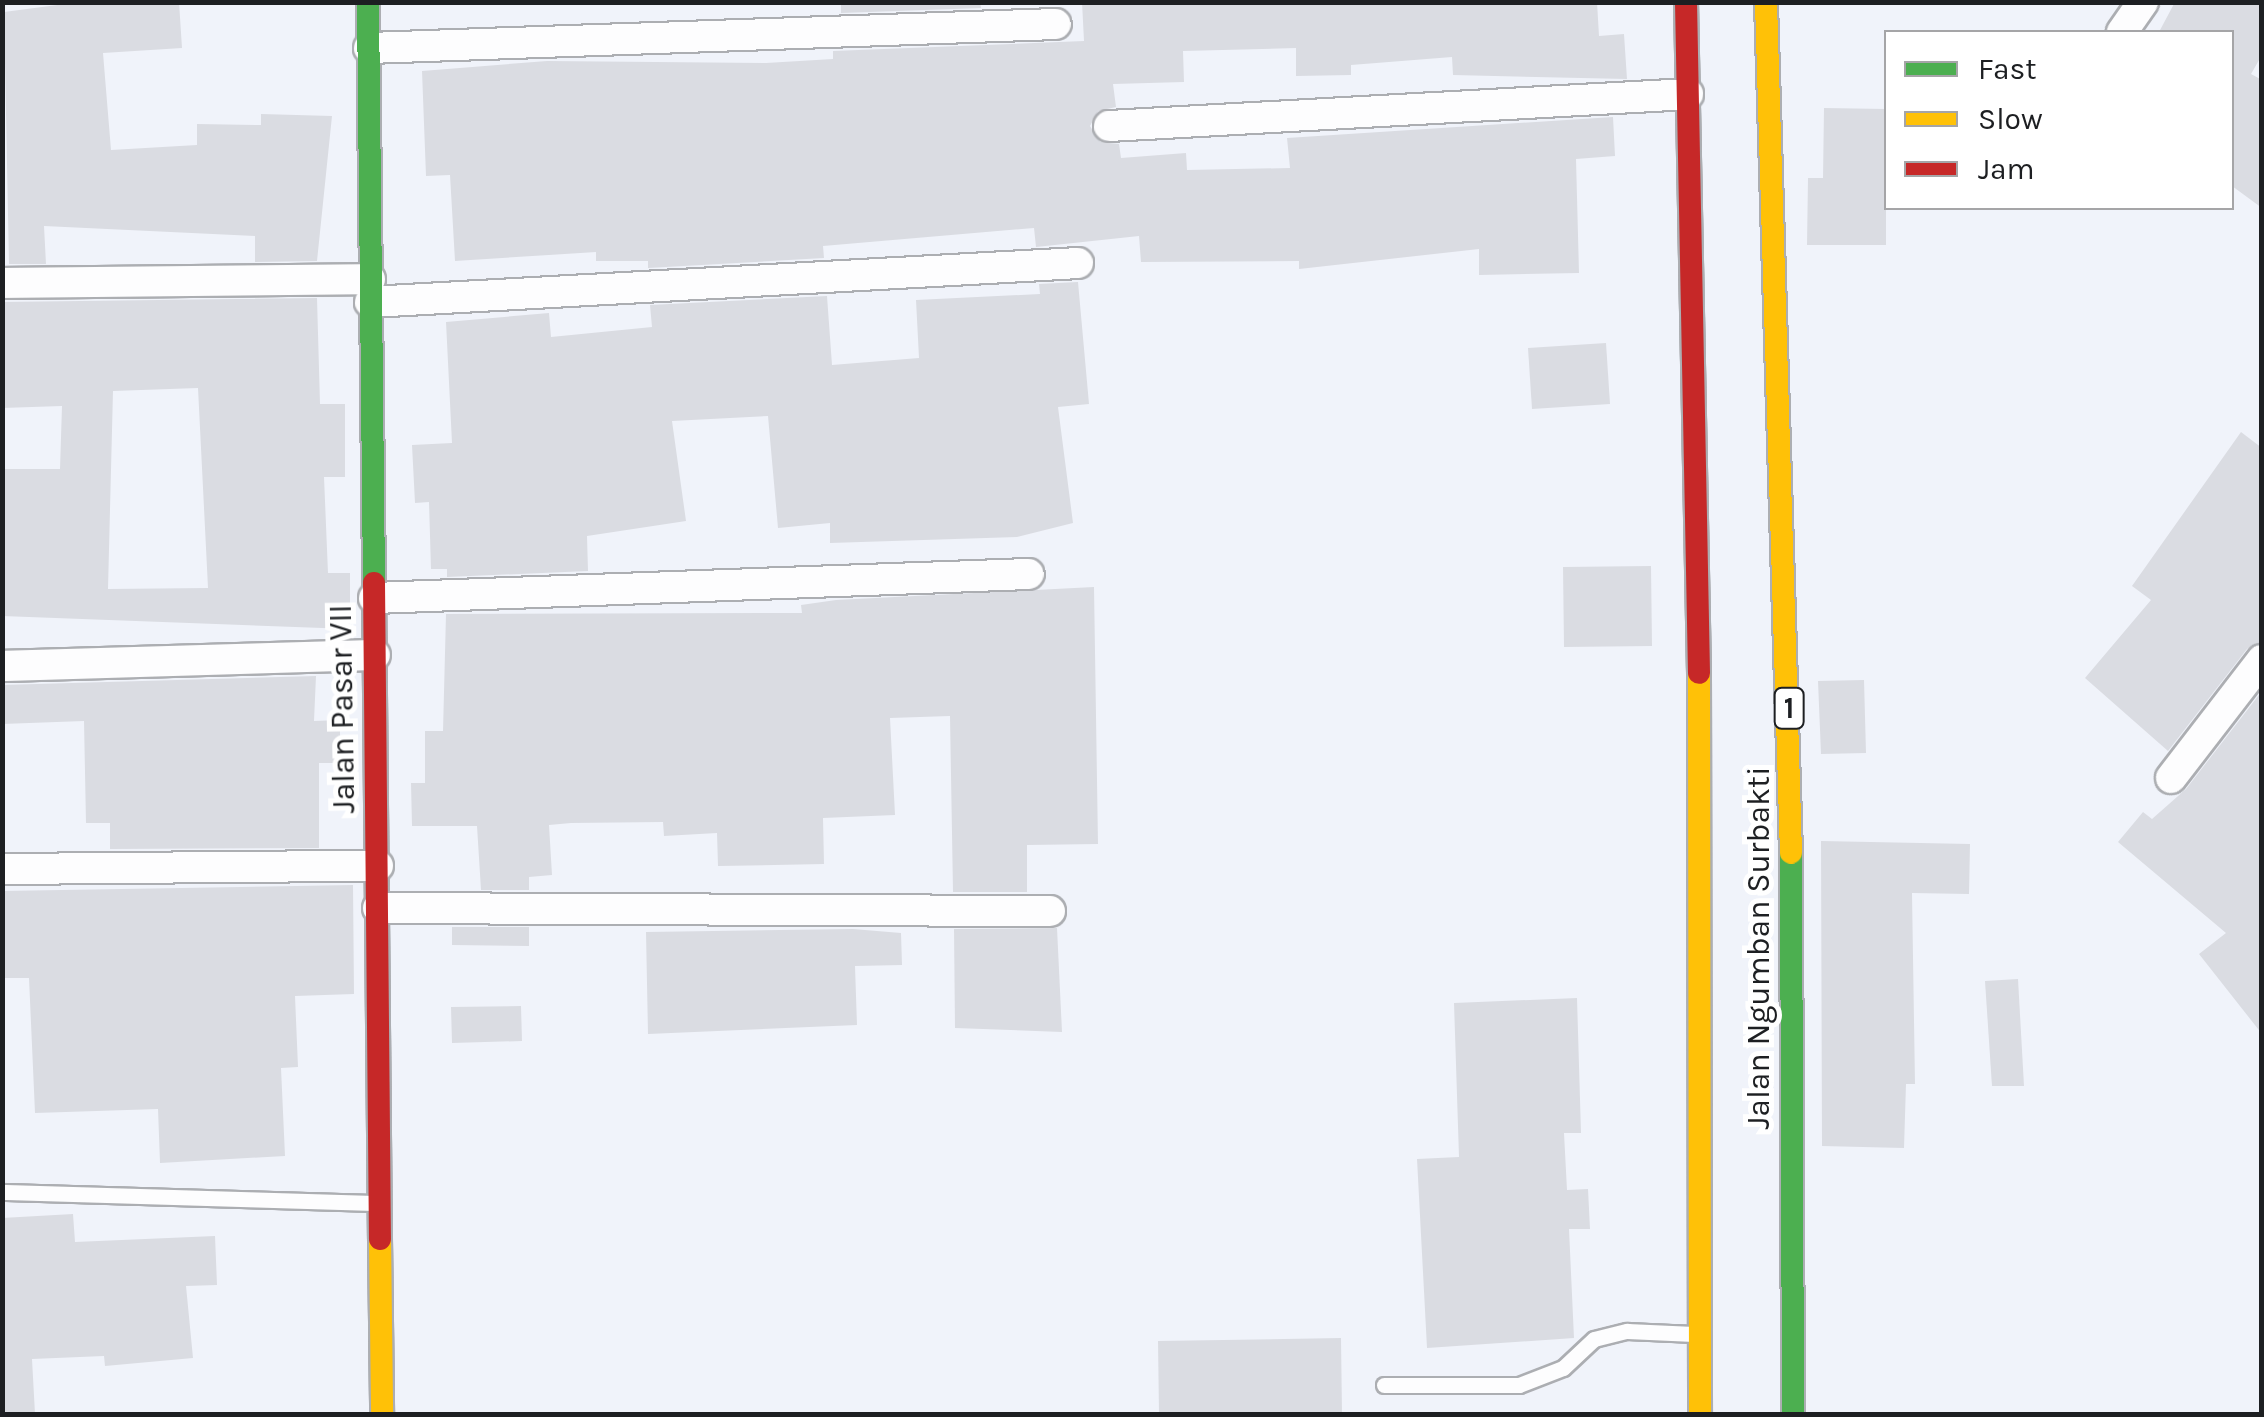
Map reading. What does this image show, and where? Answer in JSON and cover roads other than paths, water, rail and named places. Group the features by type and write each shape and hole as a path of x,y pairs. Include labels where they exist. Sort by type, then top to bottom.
{"main road":[{"name":"Jalan Pasar VII","path":"368,2 378,866 375,1203 382,1414"},
{"name":"Jalan Ngumban Surbakti","path":"1686,2 1701,749 1700,1414"},
{"name":"Jalan Ngumban Surbakti","path":"1766,2 1791,768 1792,1414"}],"street":[{"path":"2123,30 2143,2"},
{"path":"369,48 1056,24"},
{"path":"1110,126 1688,94"},
{"path":"2,282 370,290 1078,263"},
{"path":"374,598 1029,574"},
{"path":"2,666 375,655"},
{"path":"2172,778 2262,660"},
{"path":"2,869 378,866"},
{"path":"378,908 1050,911"}],"lane":[{"path":"2,1192 375,1203"},
{"path":"1384,1385 1519,1385 1563,1368 1594,1339 1627,1331 1699,1334"}]}
